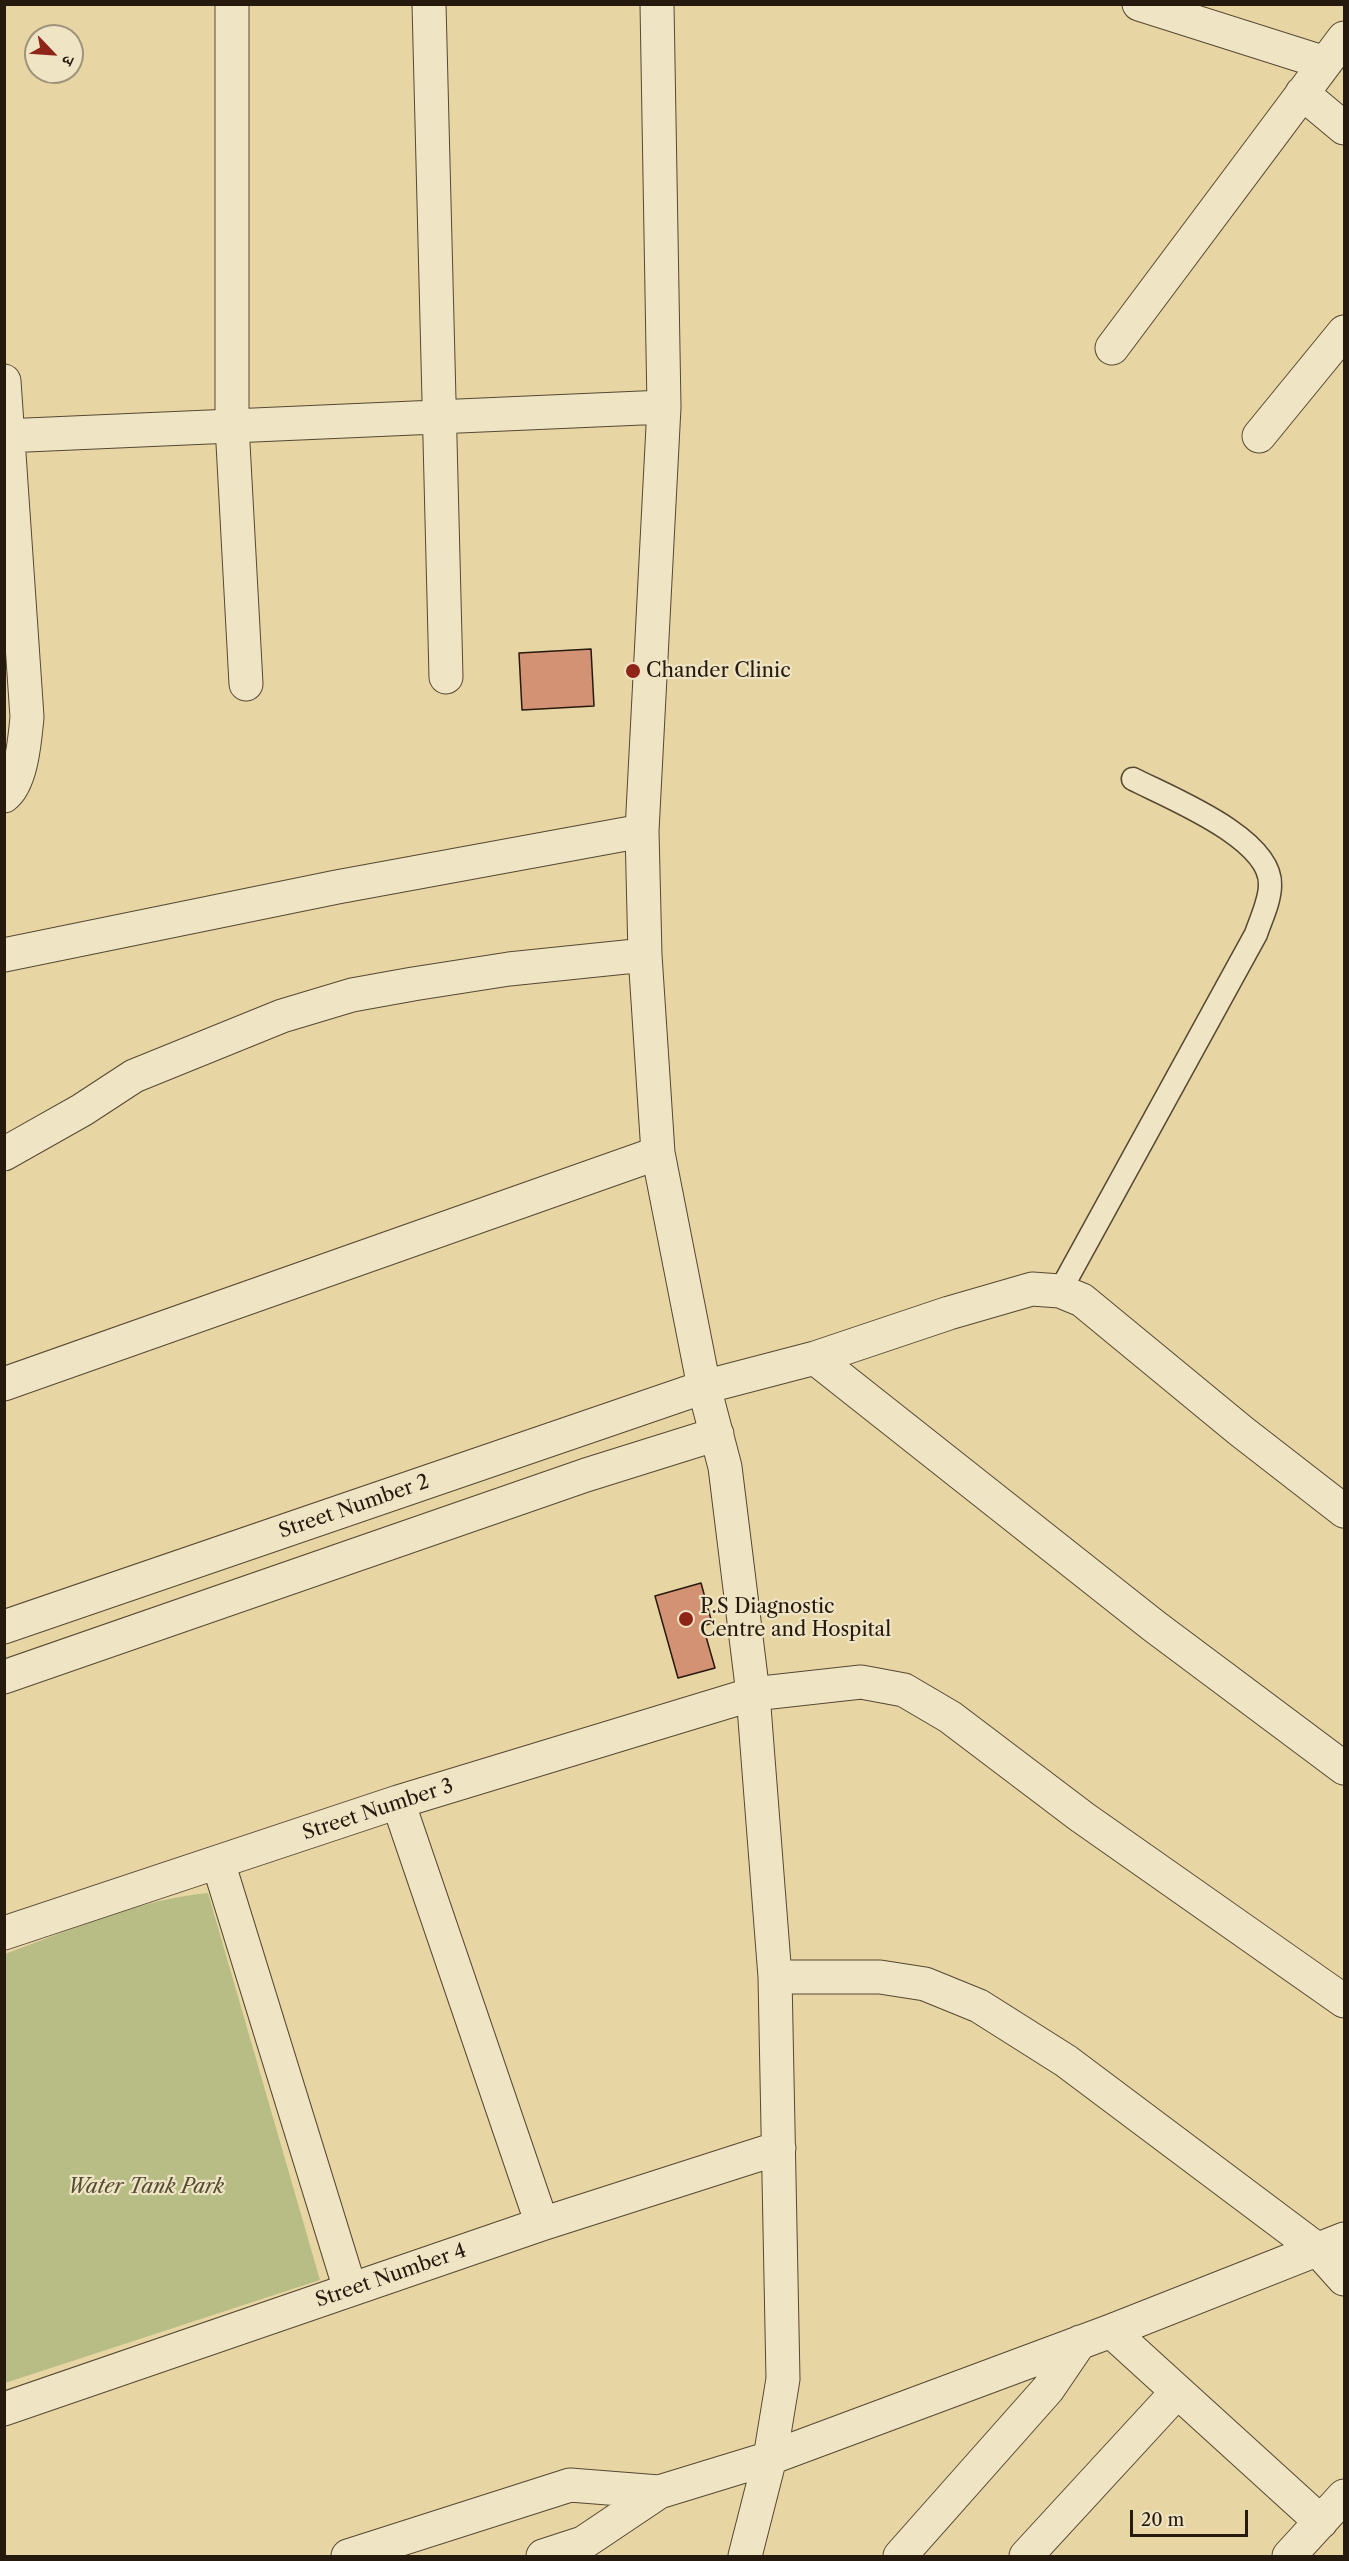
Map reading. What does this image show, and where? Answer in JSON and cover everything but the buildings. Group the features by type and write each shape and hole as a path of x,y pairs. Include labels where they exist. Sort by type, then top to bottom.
{"street":[{"path":"232,4 232,425 246,684"},
{"path":"429,4 446,678"},
{"path":"657,4 664,407 642,831 645,955 658,1153 705,1387 725,1467 753,1694 775,1977 783,2379 770,2458 745,2556"},
{"path":"1112,348 1335,50 1139,4"},
{"path":"1302,93 1344,128"},
{"path":"1259,436 1344,332"},
{"path":"4,381 27,717 21,760 9,792 4,796"},
{"path":"6,436 664,407"},
{"path":"4,955 326,890 642,831"},
{"path":"4,1154 82,1110 134,1076 282,1016 352,995 413,984 509,969 645,955"},
{"path":"4,1384 658,1153"},
{"name":"Street Number 2","path":"4,1627 705,1387 815,1358 949,1313 1032,1289 1060,1291"},
{"path":"1060,1291 1082,1300 1241,1431 1344,1511"},
{"path":"815,1358 1154,1626 1344,1768"},
{"path":"4,1677 586,1475 717,1434"},
{"name":"Street Number 3","path":"4,1933 398,1802 753,1694 861,1682 904,1690 950,1717 1082,1817 1344,2001"},
{"path":"398,1802 542,2224"},
{"path":"218,1862 350,2289"},
{"path":"775,1977 891,1978 925,1984 980,2007 1066,2061 1331,2244 1344,2278"},
{"name":"Street Number 4","path":"4,2409 542,2224 779,2148"},
{"path":"543,2556 584,2543 659,2492 770,2458 1111,2331 1331,2244"},
{"path":"1111,2331 1321,2523"},
{"path":"900,2556 1048,2389 1080,2342"},
{"path":"1026,2556 1177,2392"},
{"path":"348,2556 570,2485 659,2492"},
{"path":"1296,2554 1344,2496"}],"lane":[{"path":"1060,1291 1256,934 1270,883 1261,858 1231,829 1133,779"}],"green space":[{"name":"Water Tank Park","path":"208,1893 320,2280 5,2383 5,1954 130,1909 182,1896"}],"place":[{"name":"Chander Clinic","path":"633,671"},
{"name":"P.S Diagnostic Centre and Hospital","path":"686,1619"}]}
